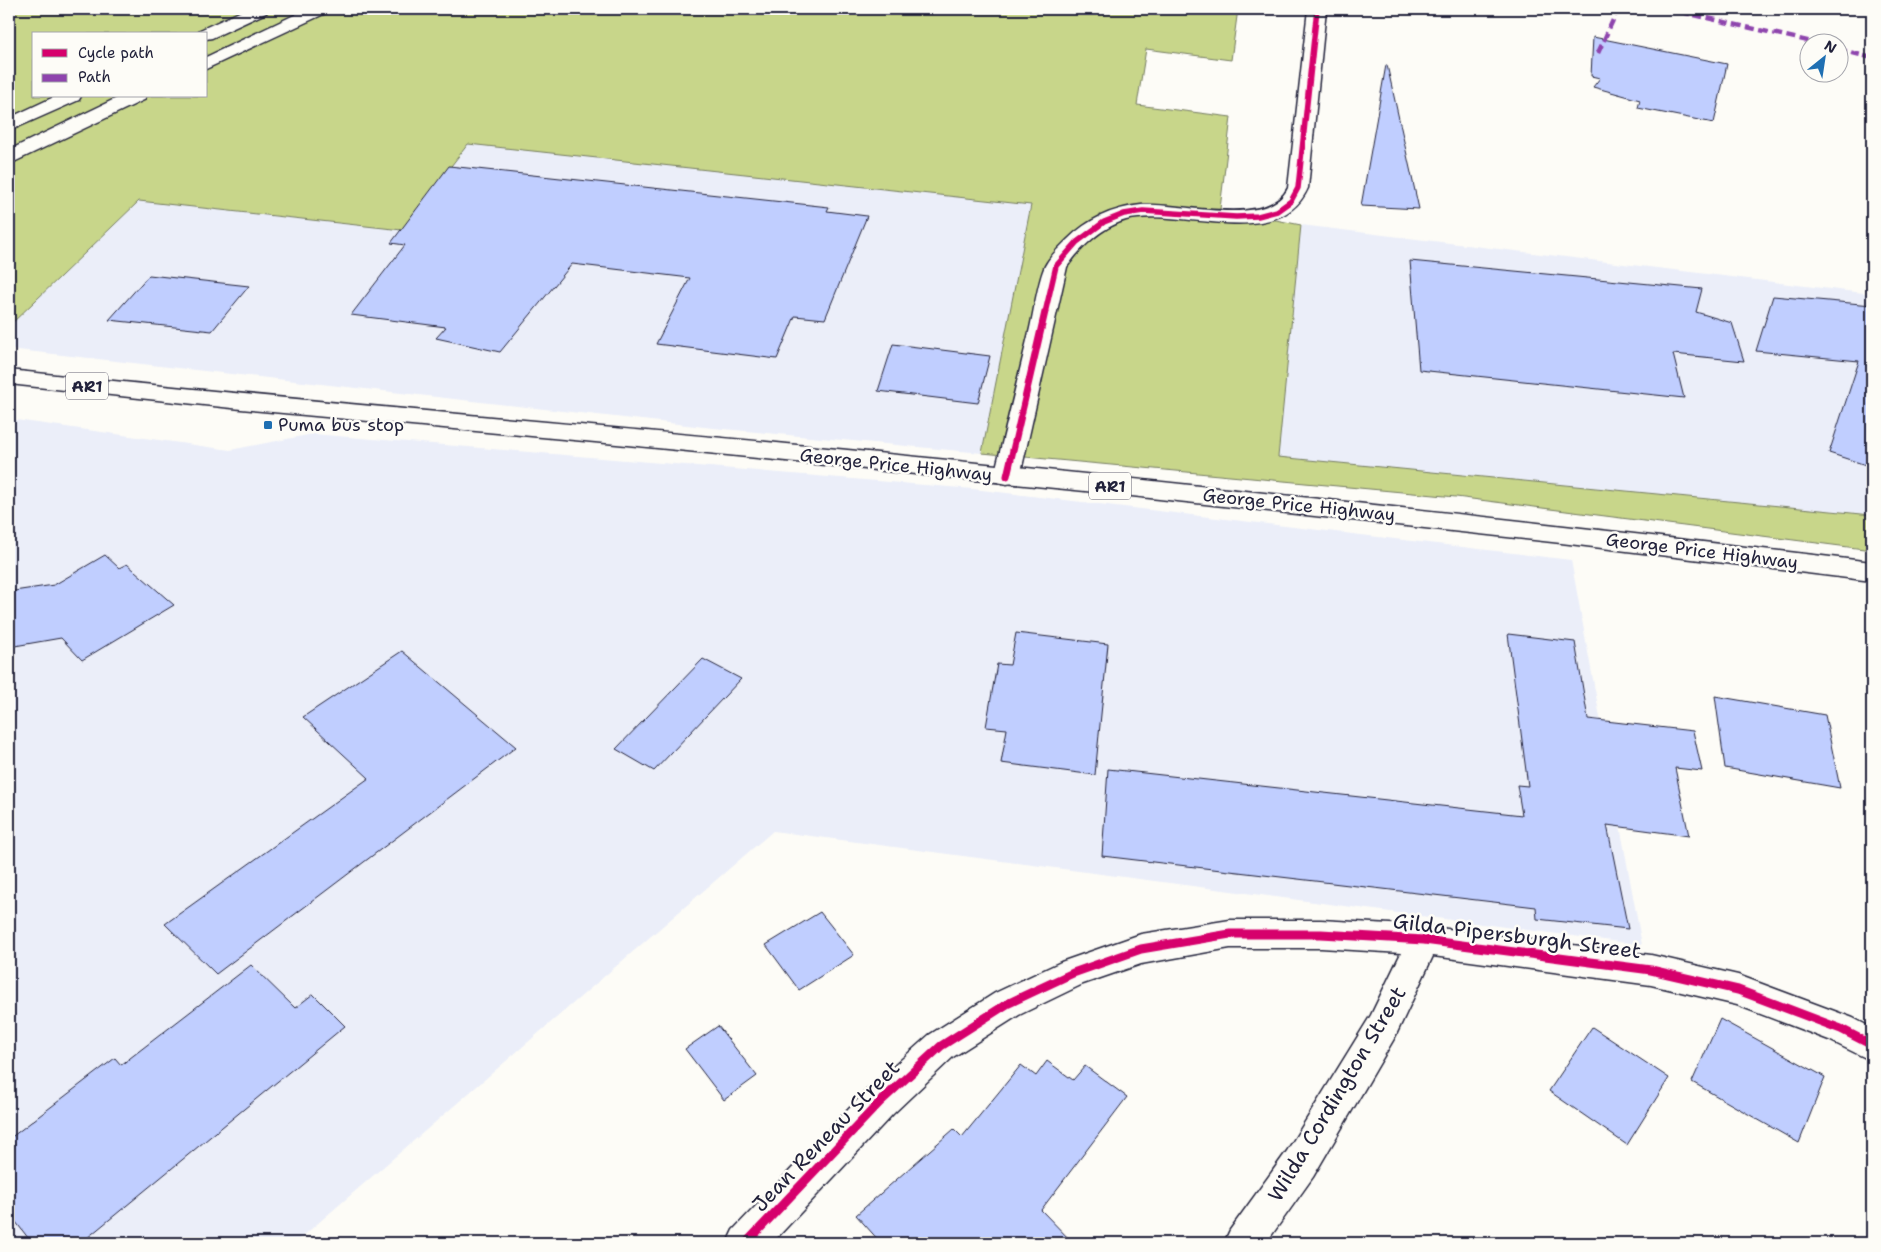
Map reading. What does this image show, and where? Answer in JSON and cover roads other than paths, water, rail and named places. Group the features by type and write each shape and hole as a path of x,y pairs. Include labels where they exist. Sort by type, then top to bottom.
{"main road":[{"path":"208,33 260,9"},
{"path":"208,63 320,9"},
{"path":"1007,476 1056,266 1070,247 1096,226 1124,214 1153,211 1254,218 1278,211 1292,201 1298,188 1317,9"},
{"path":"9,125 68,98"},
{"path":"9,157 133,98"},
{"name":"George Price Highway","path":"9,377 165,395 630,438 1374,512 1872,572"},
{"name":"Gilda Pipersburgh Street","path":"1007,1004 1073,973 1141,949 1222,936 1321,934 1424,940 1651,970 1738,990 1841,1029 1872,1046"},
{"name":"Wilda Cordington Street","path":"1243,1243 1300,1164 1383,1026 1424,940"},
{"name":"Jean Reneau Street","path":"746,1243 880,1102 941,1046 1007,1004"}],"place":[{"name":"Puma bus stop","path":"268,425"}]}
